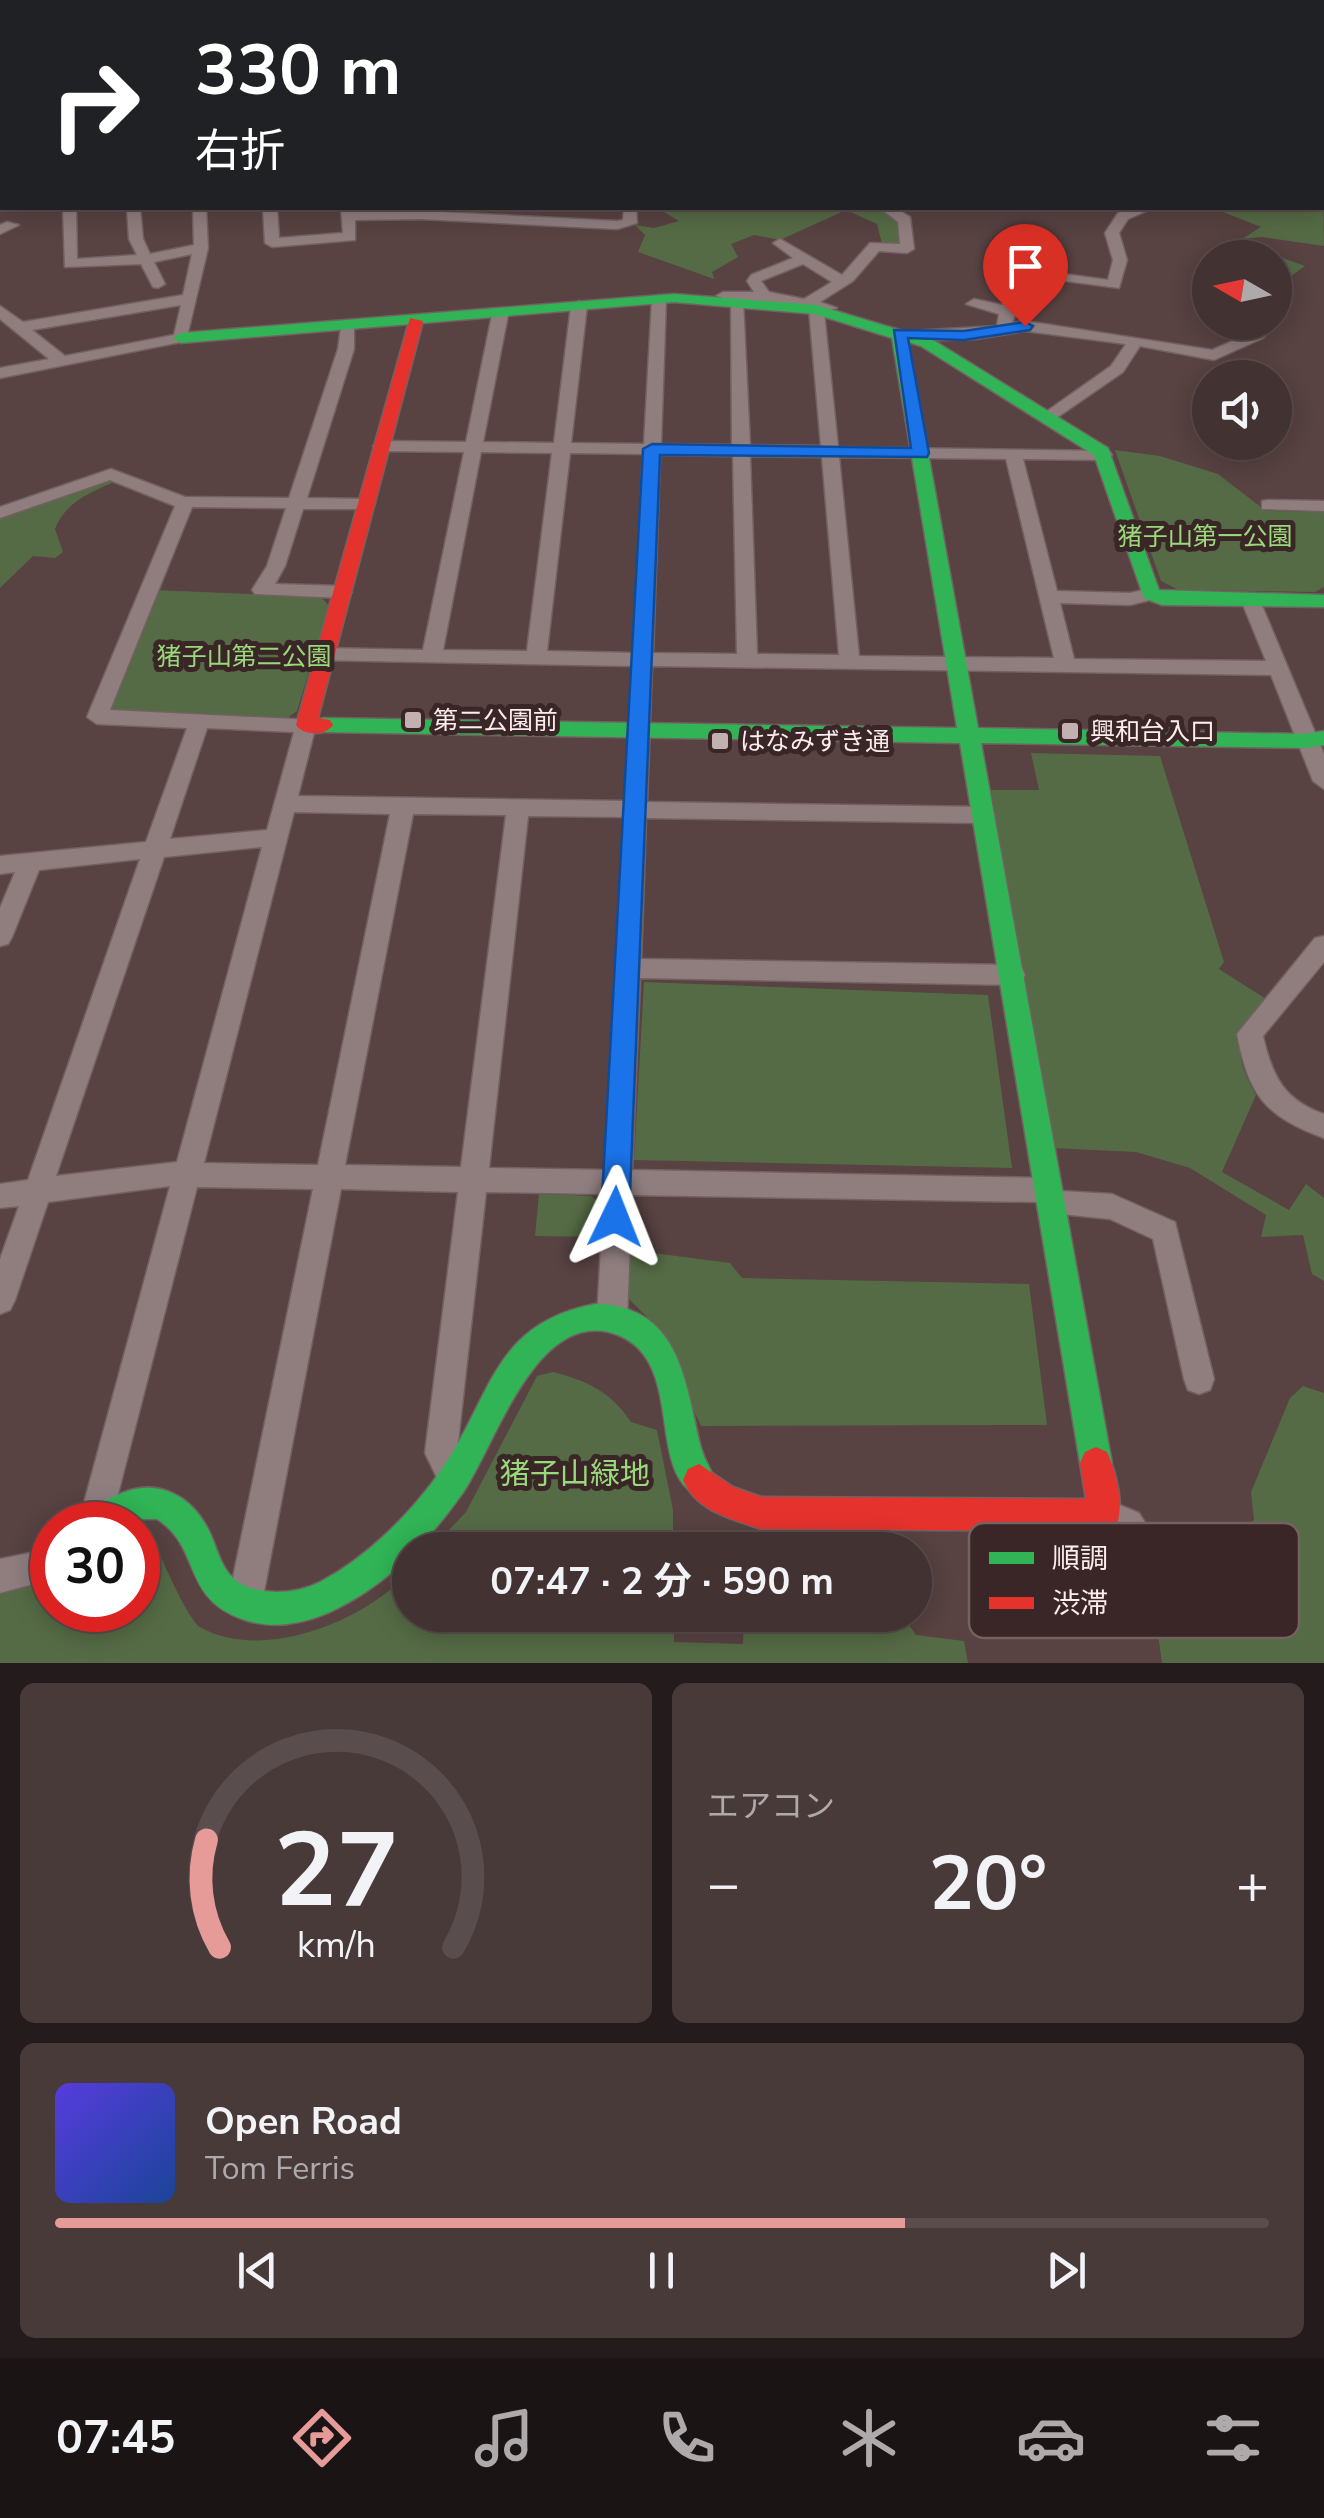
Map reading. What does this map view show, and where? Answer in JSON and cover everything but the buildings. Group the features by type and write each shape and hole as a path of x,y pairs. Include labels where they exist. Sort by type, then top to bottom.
{"street":[{"path":"315,0 324,0"},
{"path":"434,0 466,0"},
{"path":"70,210 70,264 147,260 201,248"},
{"path":"133,210 136,239 158,284"},
{"path":"181,338 188,299 196,284 201,248 200,210"},
{"path":"270,210 272,243 350,237 348,212 617,225 630,223 630,210"},
{"path":"0,373 181,338 415,322 659,299 812,306 842,282 874,246 907,249 904,220 889,210"},
{"path":"906,335 976,334 1006,320 1024,271 1114,285 1120,260 1112,234 1123,216 1140,210"},
{"path":"780,243 842,282"},
{"path":"764,296 754,281 756,278 804,258"},
{"path":"707,300 710,296 764,296 812,306 906,335 1048,418 1103,456 1151,594"},
{"path":"20,328 188,299"},
{"path":"612,1318 659,299"},
{"path":"737,302 747,661"},
{"path":"974,304 1006,320 1214,355 1247,340"},
{"path":"536,658 579,306"},
{"path":"812,306 850,662"},
{"path":"0,311 60,360"},
{"path":"432,657 500,314"},
{"path":"102,1502 415,322"},
{"path":"342,592 262,590 276,566 346,349 348,327"},
{"path":"906,335 920,453 1105,1515"},
{"path":"1048,418 1116,369 1136,342"},
{"path":"382,446 1103,456"},
{"path":"1013,454 1066,665"},
{"path":"0,514 111,474 167,499 186,502 366,504"},
{"path":"186,502 97,718 1316,739"},
{"path":"1268,505 1324,506"},
{"path":"1047,596 1130,599 1151,594 1162,599 1324,601"},
{"path":"1251,600 1278,668 1316,739 1324,781"},
{"path":"326,654 1278,668"},
{"path":"0,1300 199,722"},
{"path":"286,804 984,815"},
{"path":"245,1602 404,806"},
{"path":"453,1477 441,1454 518,808"},
{"path":"0,865 277,837"},
{"path":"0,936 32,862"},
{"path":"1324,945 1250,1034 1266,1091 1279,1105 1324,1126"},
{"path":"626,968 1013,975"},
{"path":"0,1196 188,1174 1050,1196 1112,1208 1164,1231 1199,1380"},
{"path":"134,1502 159,1500 176,1508 216,1584 262,1609 292,1612 331,1594 393,1546 463,1466 520,1358 541,1333 587,1316 612,1318 654,1344 680,1396 685,1451 695,1474 710,1494 734,1508 760,1512 1105,1515 1125,1523"},
{"path":"0,1576 30,1569"}],"green space":[{"path":"660,210 846,210 780,240 754,235 731,244 738,257 712,272 714,279 638,252 645,235 635,225 654,228 679,221"},
{"path":"846,210 885,210 902,221 904,247 882,244 877,224"},
{"path":"1218,210 1324,210 1324,246 1262,237 1242,239 1261,227"},
{"path":"1292,261 1305,266 1292,275"},
{"name":"猪子山第一公園","path":"1115,450 1160,456 1218,474 1266,511 1324,512 1324,587 1315,592 1179,590 1161,581"},
{"path":"109,477 116,481 80,499 60,519 55,529 63,552 55,558 33,556 0,588 0,515"},
{"name":"猪子山第二公園","path":"154,590 321,597 329,606 297,711 287,718 113,715 106,707"},
{"path":"1031,753 1160,756 1224,962 1219,969 1266,999 1241,1045 1243,1066 1256,1095 1222,1172 1289,1210 1306,1184 1324,1198 1324,1281 1312,1274 1303,1235 1261,1237 1266,1215 1190,1168 1136,1152 1051,1148 991,790 1039,790"},
{"path":"644,982 988,995 1012,1168 634,1160"},
{"path":"539,1194 591,1196 604,1207 600,1237 535,1236"},
{"path":"630,1250 730,1263 742,1278 1029,1284 1047,1425 701,1426 651,1321 628,1298"},
{"name":"猪子山緑地","path":"553,1372 577,1379 598,1389 631,1422 657,1430 673,1510 673,1532 447,1532 466,1512 537,1376"},
{"path":"1303,1386 1324,1393 1324,1663 1162,1663 1159,1638 1299,1638 1299,1523 1249,1523 1254,1520 1251,1492 1290,1398"},
{"path":"160,1555 198,1626 223,1636 251,1640 309,1632 365,1607 392,1588 392,1632 674,1632 674,1642 743,1644 743,1632 914,1632 964,1641 968,1663 0,1663 0,1590 30,1583 30,1632 160,1632"}],"traffic: fast":[{"path":"181,338 674,298 816,310 927,343 1102,452 1151,594 1162,599 1324,601"},
{"path":"899,333 1096,1463"},
{"path":"323,725 1304,741 1324,738"},
{"path":"160,1504 186,1523 222,1591 245,1604 272,1609 311,1603 371,1568 424,1517 453,1480 524,1356 543,1337 566,1324 595,1318 620,1321 635,1329 665,1362 676,1396 685,1448 699,1480"}],"traffic: jam":[{"path":"323,725 306,725 415,321"},
{"path":"699,1480 723,1500 761,1513 1105,1515 1096,1463"}],"place":[{"name":"第二公園前","path":"413,720"},
{"name":"興和台入口","path":"1070,731"},
{"name":"はなみずき通","path":"720,741"}],"route":[{"path":"615,1217 652,449 920,453 900,333 964,335 1025,326"}]}
